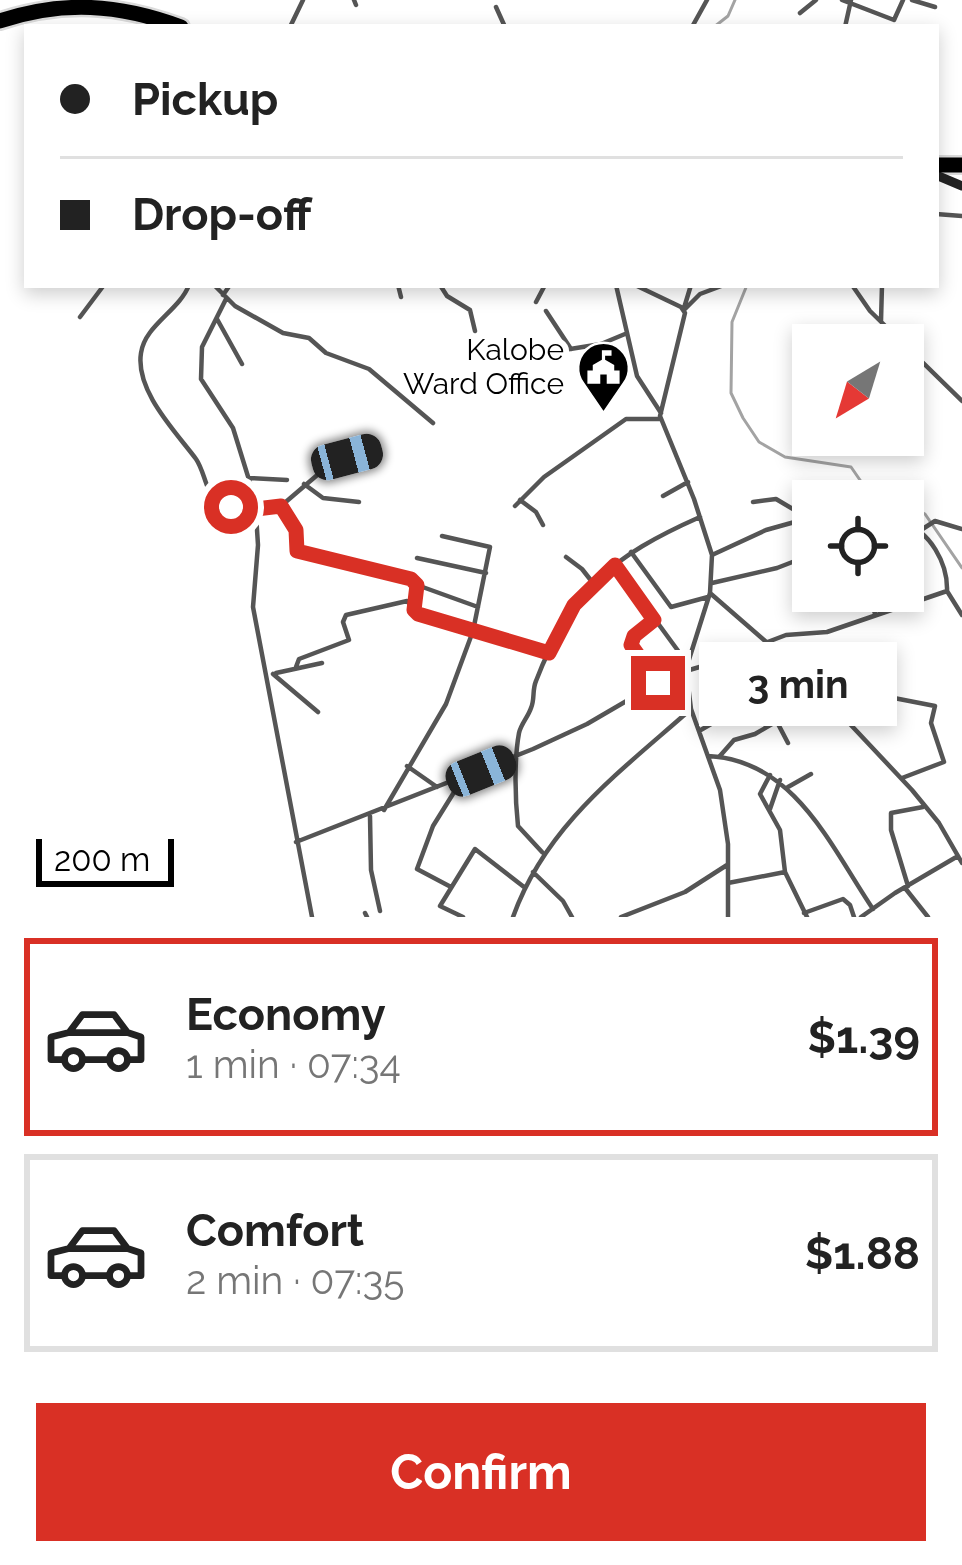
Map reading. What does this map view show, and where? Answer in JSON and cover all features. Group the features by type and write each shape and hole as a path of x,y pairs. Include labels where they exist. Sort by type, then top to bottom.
{"highway":[{"path":"0,21 49,4 87,3 170,24"}],"street":[{"path":"800,13 816,0"},
{"path":"848,1 894,20 908,0 935,7"},
{"path":"496,7 504,24"},
{"path":"80,317 102,288"},
{"path":"187,288 142,347 141,363 156,406 199,464 216,501 222,506 256,509 281,506 328,465 374,450"},
{"path":"216,288 283,333 309,338 326,352 369,369 433,423"},
{"path":"228,288 202,347 201,379 233,428 256,509 253,607 312,917"},
{"path":"399,288 401,297"},
{"path":"442,288 470,310 475,331"},
{"path":"536,302 543,288"},
{"path":"617,288 637,376 661,416 712,556 712,583 686,667 691,709 720,790 728,917"},
{"path":"643,288 684,310"},
{"path":"661,416 690,288"},
{"path":"684,310 700,294 716,288"},
{"path":"854,288 880,321 962,401"},
{"path":"880,321 882,288"},
{"path":"546,311 571,349"},
{"path":"217,319 242,364"},
{"path":"559,350 602,344 625,334"},
{"path":"543,525 536,512 518,503 544,477 626,419 661,416"},
{"path":"249,478 286,479"},
{"path":"663,496 688,482"},
{"path":"304,484 323,498 359,502"},
{"path":"753,502 776,499 792,509"},
{"path":"281,506 296,530 297,551 411,579 478,607"},
{"path":"542,852 518,826 520,731 560,628 593,584 615,565 652,538 700,517"},
{"path":"712,556 766,530 792,524"},
{"path":"947,591 949,585 926,526 962,529"},
{"path":"384,810 440,716 473,631 486,573 490,547 442,536"},
{"path":"632,553 671,607 709,595"},
{"path":"566,557 583,568 593,584"},
{"path":"417,558 486,573"},
{"path":"712,583 792,562"},
{"path":"615,565 686,667"},
{"path":"414,610 417,585"},
{"path":"296,842 519,755 587,724 686,667 767,645 786,635 827,632 947,591"},
{"path":"947,591 962,615"},
{"path":"709,595 795,667 926,806 960,859 858,917 842,899 805,915 785,872 782,837 760,791 770,775"},
{"path":"296,667 299,659 349,640 343,622 346,615 407,601 427,618 549,653"},
{"path":"654,620 634,636 631,645 658,683"},
{"path":"265,676 322,663"},
{"path":"274,674 318,712"},
{"path":"831,705 841,693 858,691 935,706 931,723 944,761 901,779"},
{"path":"719,757 734,740 755,734 821,695"},
{"path":"513,917 542,852 575,811 691,709"},
{"path":"699,731 724,716"},
{"path":"776,720 788,743"},
{"path":"708,756 770,775 788,787 820,826 873,909"},
{"path":"407,766 440,788"},
{"path":"788,787 812,774"},
{"path":"451,887 417,869 433,826 464,778"},
{"path":"769,811 780,780"},
{"path":"926,806 891,813 891,830 906,887 928,917"},
{"path":"370,816 371,870 380,911"},
{"path":"463,917 440,906 476,849 524,887"},
{"path":"621,917 685,892 727,865"},
{"path":"532,871 563,901 572,917"},
{"path":"728,883 785,872"}],"waterway":[{"path":"718,24 728,16 735,0"},
{"path":"746,288 732,322 731,393 743,418 759,442 785,457 851,467 860,480"},
{"path":"924,514 962,568"}],"place":[{"name":"Kalobe Ward Office","path":"603,413"}],"route":[{"path":"231,507 281,506 296,530 297,551 411,579 417,585 414,610 418,614 549,653 574,605 615,565 654,620 634,636 631,645 658,683"}]}
